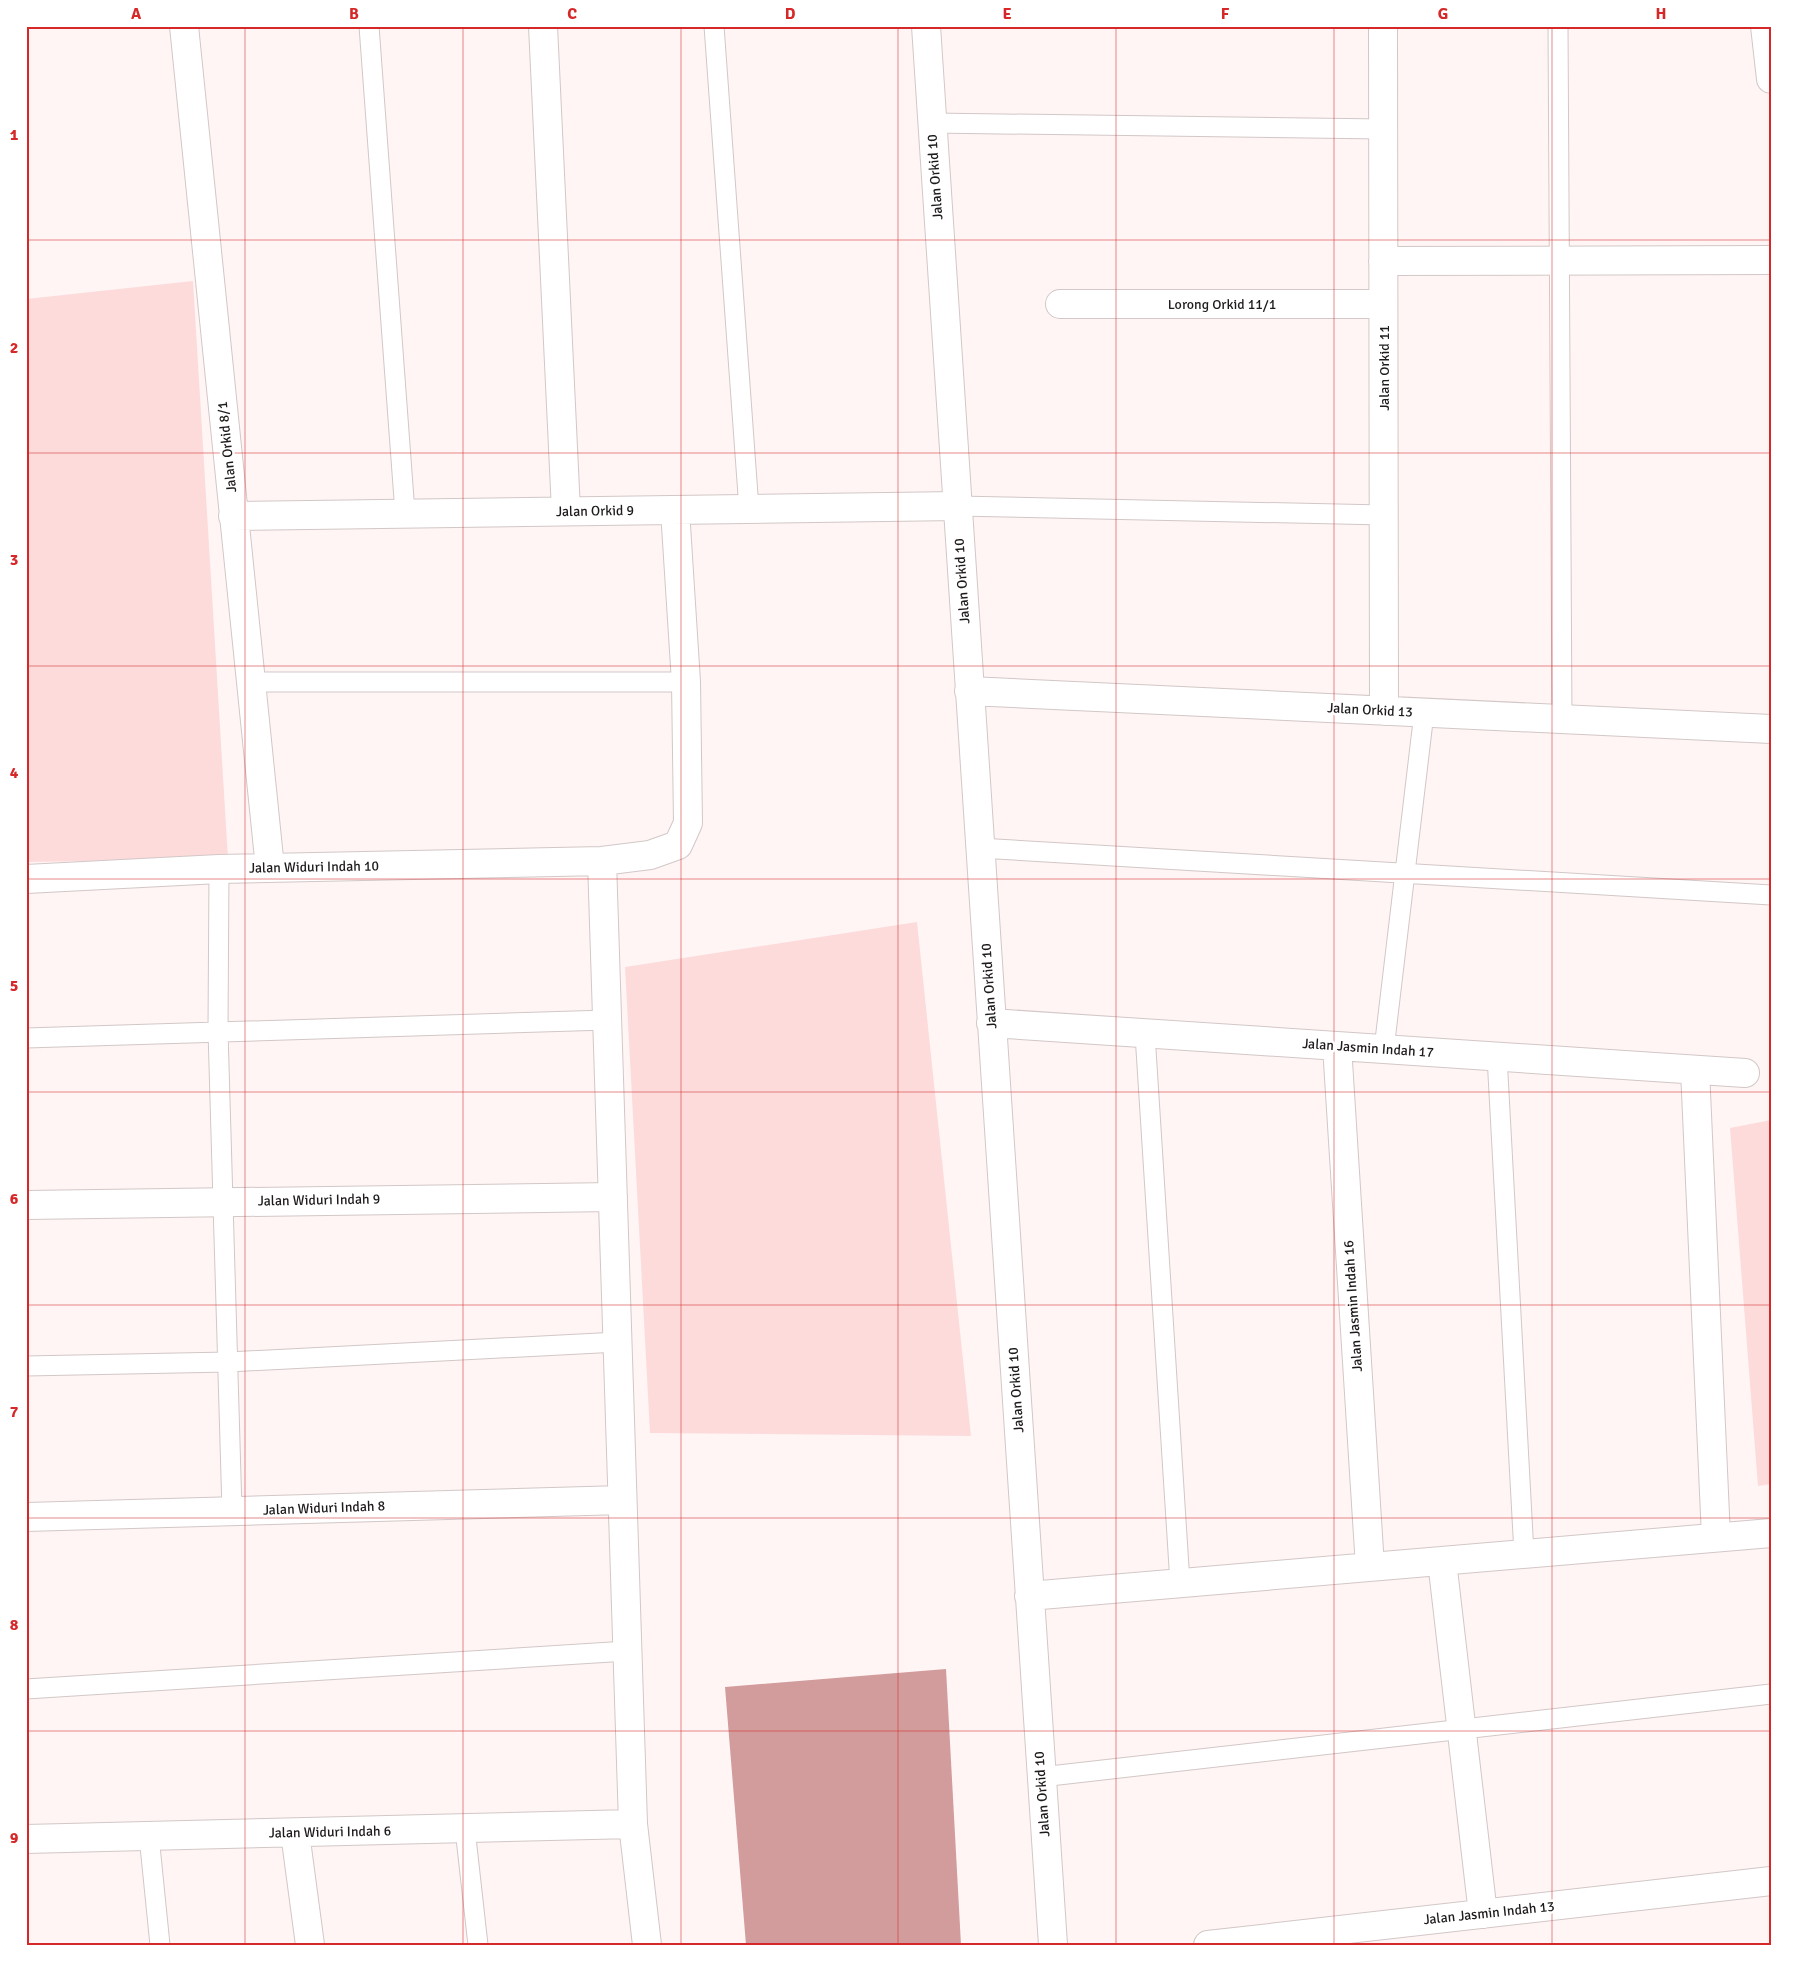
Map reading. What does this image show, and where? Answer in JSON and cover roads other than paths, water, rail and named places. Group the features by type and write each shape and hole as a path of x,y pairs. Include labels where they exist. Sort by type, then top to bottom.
{"street":[{"name":"Jalan Orkid 8/1","path":"184,26 270,868"},
{"path":"543,26 566,511"},
{"name":"Jalan Orkid 10","path":"926,26 1052,1945"},
{"name":"Jalan Orkid 11","path":"1383,26 1384,710"},
{"path":"1765,26 1771,79"},
{"path":"1383,261 1771,260"},
{"name":"Lorong Orkid 11/1","path":"1060,304 1384,304"},
{"name":"Jalan Orkid 9","path":"233,516 957,506"},
{"name":"Jalan Widuri Indah 10","path":"26,879 219,869 602,861 650,855 678,845 688,823 686,682 675,510"},
{"name":"Jalan Orkid 13","path":"969,691 1771,729"},
{"path":"602,861 634,1824 647,1945"},
{"name":"Jalan Jasmin Indah 17","path":"992,1023 1745,1073"},
{"name":"Jalan Jasmin Indah 16","path":"1337,1046 1370,1567"},
{"path":"1695,1070 1716,1537"},
{"name":"Jalan Widuri Indah 9","path":"26,1204 613,1197"},
{"name":"Jalan Widuri Indah 8","path":"26,1517 622,1500"},
{"path":"1030,1596 1771,1533"},
{"path":"1442,1561 1483,1914"},
{"name":"Jalan Widuri Indah 6","path":"26,1839 634,1824"},
{"path":"295,1833 310,1945"},
{"name":"Jalan Jasmin Indah 13","path":"1208,1945 1771,1881"}],"lane":[{"path":"369,26 405,514"},
{"path":"714,26 749,509"},
{"path":"1558,26 1562,719"},
{"path":"932,123 1383,129"},
{"path":"957,506 1384,515"},
{"path":"251,682 686,682"},
{"path":"1384,1049 1424,713"},
{"path":"979,848 1771,895"},
{"path":"219,869 218,1031 232,1511"},
{"path":"26,1038 607,1020"},
{"path":"1145,1034 1180,1583"},
{"path":"1497,1056 1524,1554"},
{"path":"26,1366 228,1362 618,1342"},
{"path":"26,1689 627,1651"},
{"path":"1041,1777 1771,1694"},
{"path":"465,1829 478,1945"},
{"path":"149,1836 160,1945"}]}
